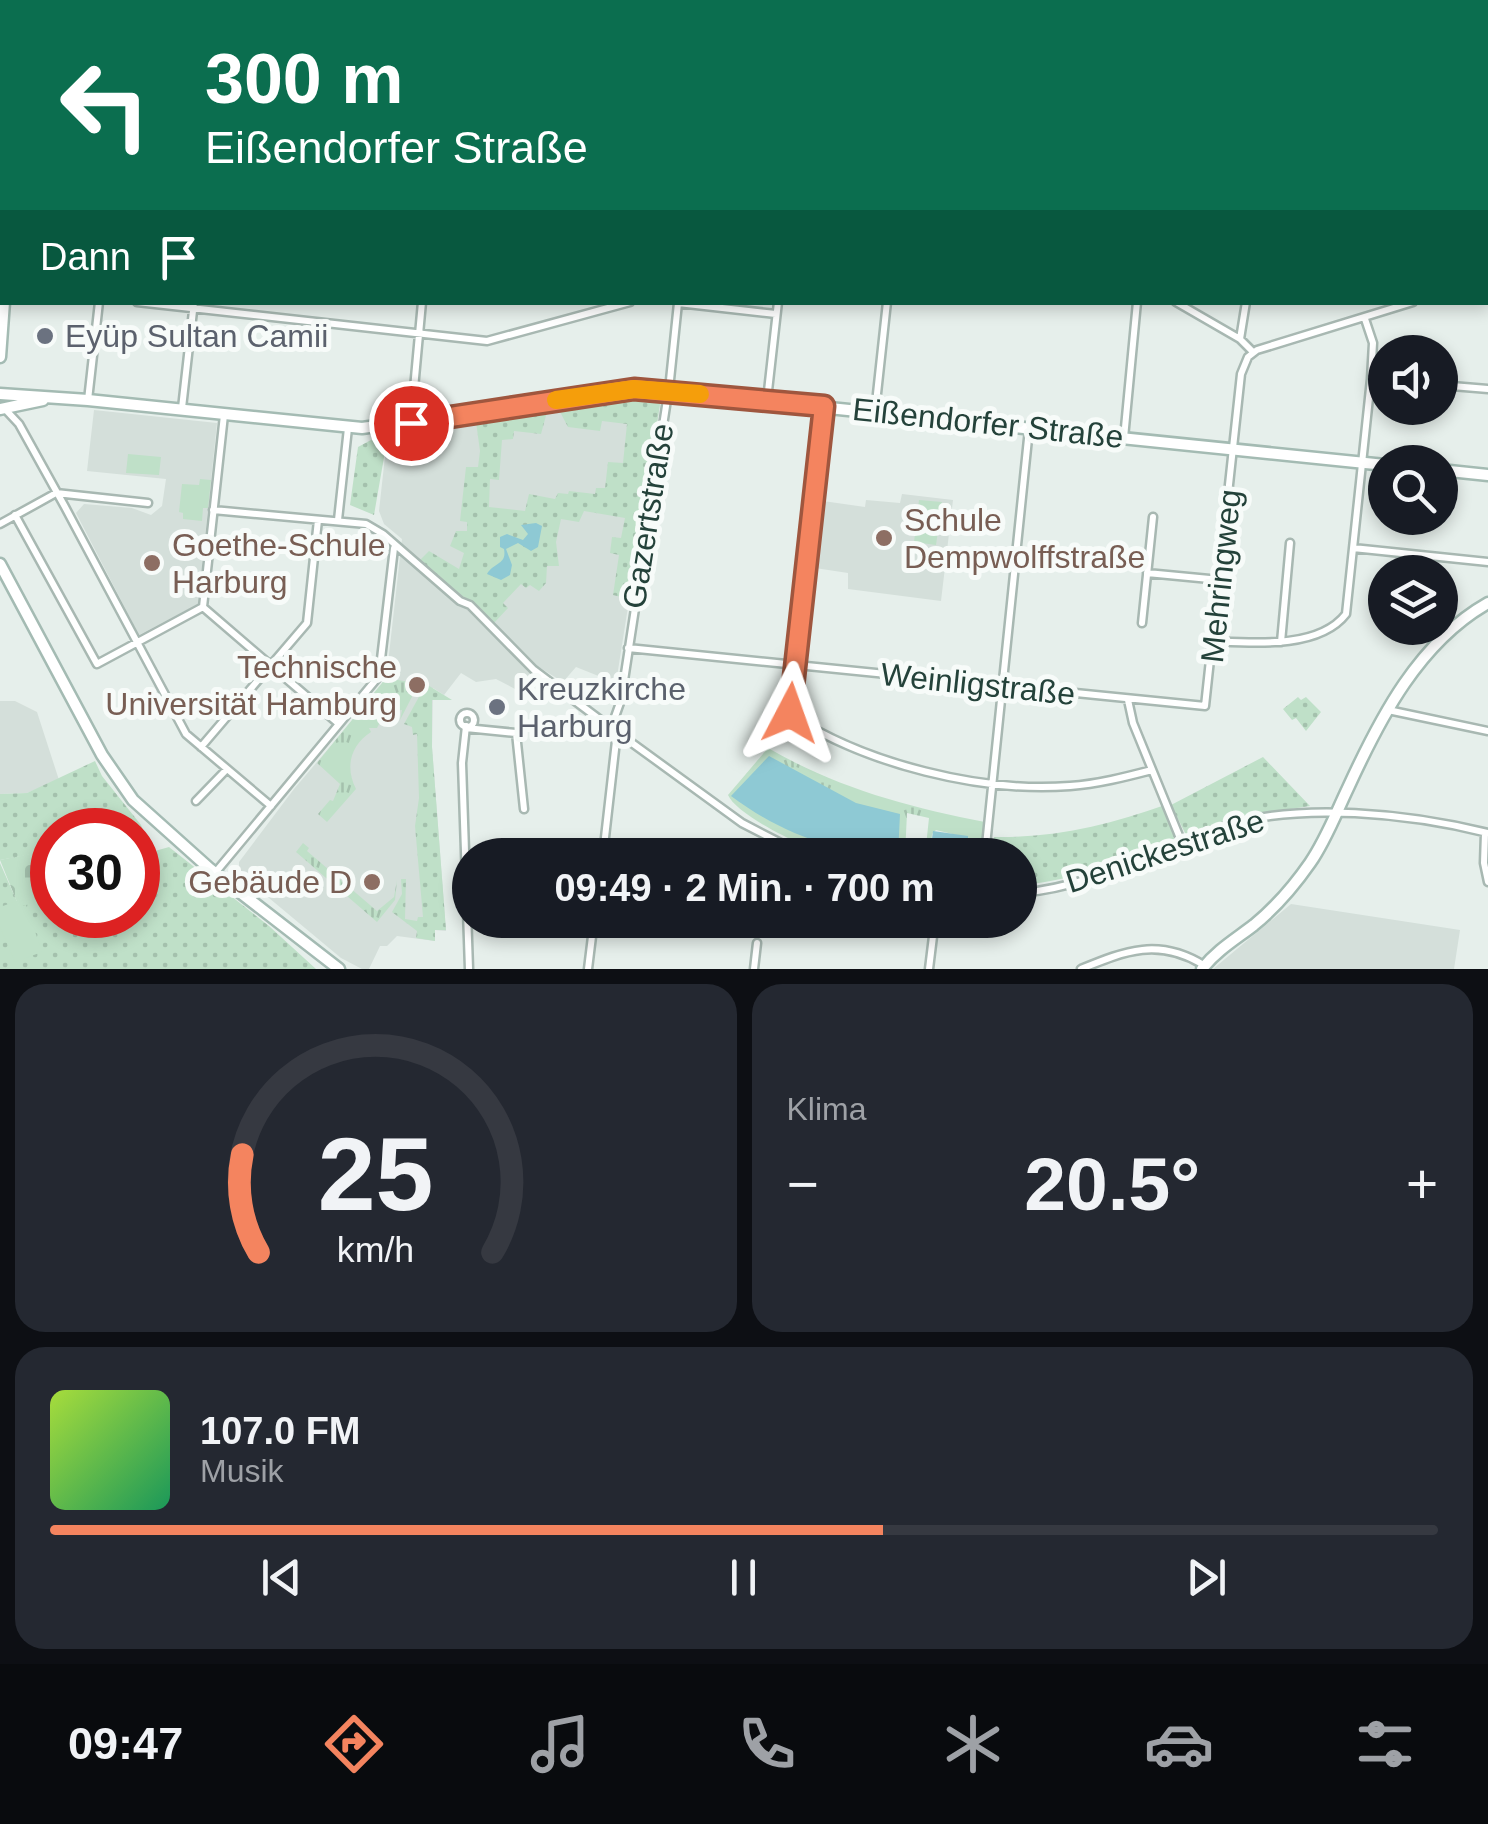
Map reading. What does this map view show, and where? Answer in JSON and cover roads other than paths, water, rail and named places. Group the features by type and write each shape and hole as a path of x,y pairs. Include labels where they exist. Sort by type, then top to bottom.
{"main road":[{"path":"0,356 4,305"},
{"name":"Eißendorfer Straße","path":"1,403 56,397 348,428 411,423 634,389 667,390 1368,463"},
{"path":"1458,472 1488,475"},
{"path":"0,564 120,783 148,816 339,969"},
{"path":"1203,967 1290,890 1314,858 1388,710 1439,639 1488,603"}],"street":[{"path":"88,400 99,305"},
{"path":"411,423 422,305"},
{"path":"182,410 193,306 487,341 619,305"},
{"name":"Gazertstraße","path":"394,548 470,605 538,673 611,728 621,700 676,305"},
{"path":"694,305 776,314"},
{"path":"767,400 778,305"},
{"path":"875,412 887,305"},
{"path":"1124,438 1137,305"},
{"path":"1181,305 1240,339 1252,352 1404,305"},
{"path":"1240,339 1246,305"},
{"path":"1365,319 1370,335"},
{"name":"Mehringweg","path":"1208,704 1242,374 1252,352"},
{"path":"1458,386 1488,389"},
{"path":"1,403 19,424 186,734 271,806"},
{"path":"824,406 793,665 791,716 852,747 895,762 993,782 1068,786 1152,770"},
{"path":"203,608 224,414"},
{"path":"1214,641 1282,642 1330,627 1344,617 1356,549 1368,414"},
{"path":"338,520 348,428"},
{"path":"987,838 1030,428"},
{"path":"0,524 56,493 148,503"},
{"path":"213,510 371,526 394,548 379,676 216,873"},
{"path":"15,515 98,664 203,608"},
{"path":"1142,623 1153,516"},
{"path":"201,747 307,623 318,520"},
{"path":"1282,642 1290,543"},
{"path":"1356,549 1488,562"},
{"path":"1147,573 1220,580"},
{"path":"203,608 339,724"},
{"name":"Weinligstraße","path":"628,648 1128,700 1202,707 1208,704"},
{"path":"1128,700 1133,723 1182,843"},
{"path":"1388,710 1488,731"},
{"path":"469,969 462,764 466,727 516,733 524,809"},
{"path":"605,838 616,741 621,735 742,823 771,838"},
{"path":"196,802 227,768"},
{"name":"Denickestraße","path":"1037,890 1098,877 1223,827 1269,815 1336,813 1487,833"},
{"path":"1487,833 1484,863 1488,882"},
{"path":"588,969 592,938"},
{"path":"929,969 933,938"},
{"path":"754,969 757,943"},
{"path":"1080,969 1140,948 1172,952 1203,967"}],"water":[{"path":"521,525 542,526 538,547 531,551 518,543 506,549 512,565 510,575 501,580 487,574 504,558 500,537 507,534 523,540 528,534"},
{"path":"769,756 856,803 900,814 899,838 808,838 731,796"},
{"path":"933,831 968,836 968,838 932,838"}],"place":[{"name":"Eyüp Sultan Camii","path":"45,336"},
{"name":"Schule Dempwolffstraße","path":"884,538"},
{"name":"Goethe-Schule Harburg","path":"152,563"},
{"name":"Technische Universität Hamburg","path":"417,685"},
{"name":"Kreuzkirche Harburg","path":"497,707"},
{"name":"Gebäude D","path":"372,882"}]}
